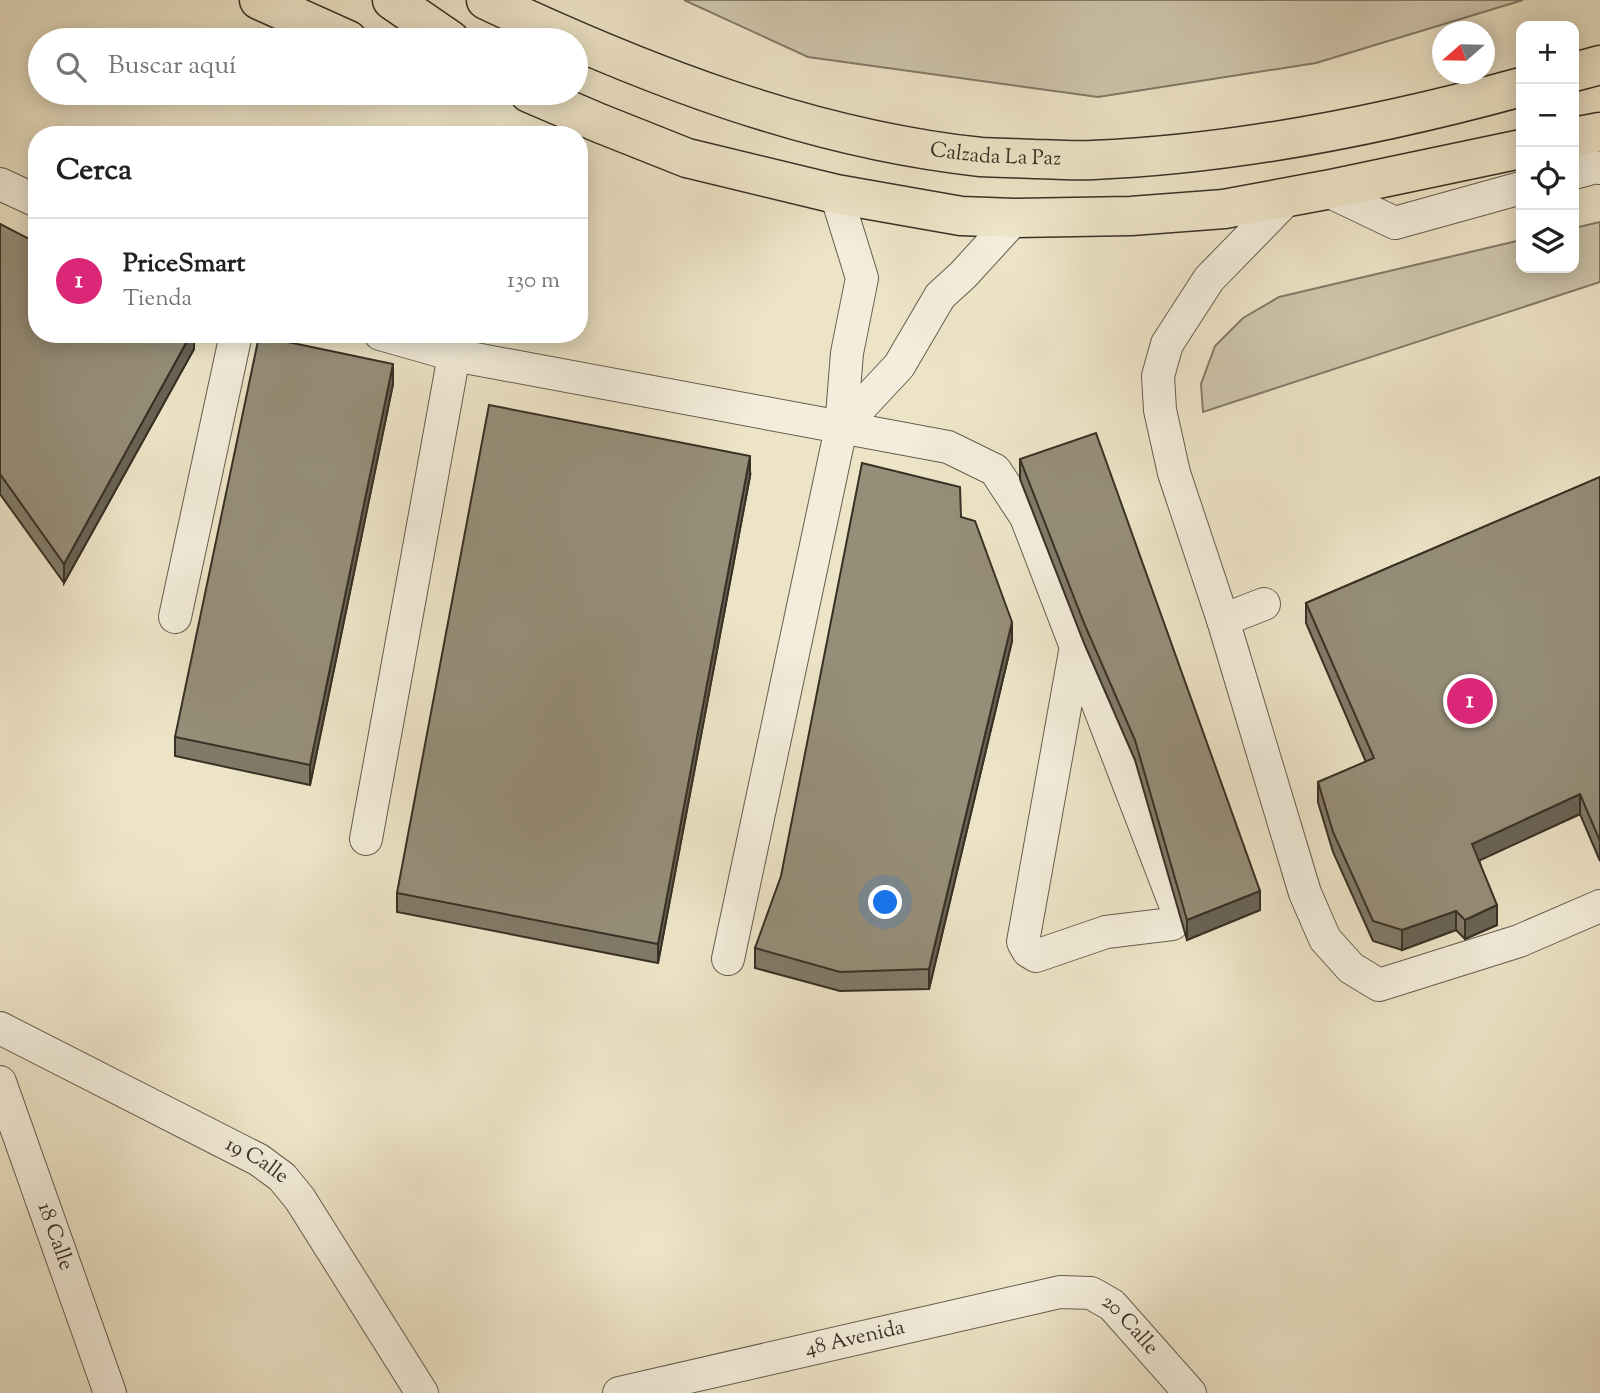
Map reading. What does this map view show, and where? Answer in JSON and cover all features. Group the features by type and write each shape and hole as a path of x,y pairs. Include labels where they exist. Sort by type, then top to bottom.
{"main road":[{"path":"259,0 321,28"},
{"path":"392,0 433,28"},
{"name":"Calzada La Paz","path":"486,0 548,28"},
{"name":"Calzada La Paz","path":"588,45 681,83 793,120 895,145 982,157 1091,160 1197,152 1298,138 1516,88"},
{"path":"1579,71 1600,65"},
{"path":"557,105 687,158 836,194 961,216 1131,216 1224,209 1516,150"},
{"path":"1579,136 1600,132"}],"street":[{"path":"1579,172 1600,168"},
{"path":"0,184 28,197"},
{"path":"1326,190 1395,223 1516,189"},
{"path":"728,959 841,428 847,353 862,278 836,194"},
{"path":"1288,198 1209,279 1167,344 1158,376 1160,410 1174,473 1223,620 1305,893 1325,939 1351,968 1379,985 1519,941 1600,906"},
{"path":"841,428 899,366 940,296 963,275 1014,218"},
{"path":"175,617 234,343"},
{"path":"412,343 454,355 948,447 995,470 1026,517 1076,646 1178,912 1172,924 1106,932 1036,956 1028,951 1023,942 1076,646"},
{"path":"366,839 454,355"},
{"path":"1223,620 1264,604"},
{"name":"19 Calle","path":"0,1028 259,1160 282,1177 300,1199 422,1393"},
{"name":"18 Calle","path":"0,1082 110,1393"},
{"name":"48 Avenida","path":"619,1393 1060,1292 1091,1293"},
{"name":"20 Calle","path":"1091,1293 1112,1305 1190,1393"}],"shaded area":[{"path":"684,0 1523,0 1454,21 1432,21 1432,28 1316,63 1098,97 808,57"},
{"path":"1600,222 1600,282 1203,412 1201,384 1215,346 1243,318 1279,297 1516,241 1516,273 1579,273 1579,227"}],"building":[{"path":"0,224 28,238 28,343 186,343 64,564 0,474"},
{"path":"258,343 292,343 393,364 310,765 175,737"},
{"path":"489,405 750,456 658,944 397,893"},
{"path":"1096,433 1260,891 1187,920 1135,740 1084,623 1020,459"},
{"path":"862,463 960,487 961,517 975,521 1012,622 929,969 840,972 755,948 781,876"},
{"path":"1600,477 1600,841 1580,794 1472,844 1497,905 1465,920 1456,911 1402,930 1373,921 1333,832 1318,782 1374,758 1306,603"}],"place":[{"name":"PriceSmart","path":"1470,701"}]}
